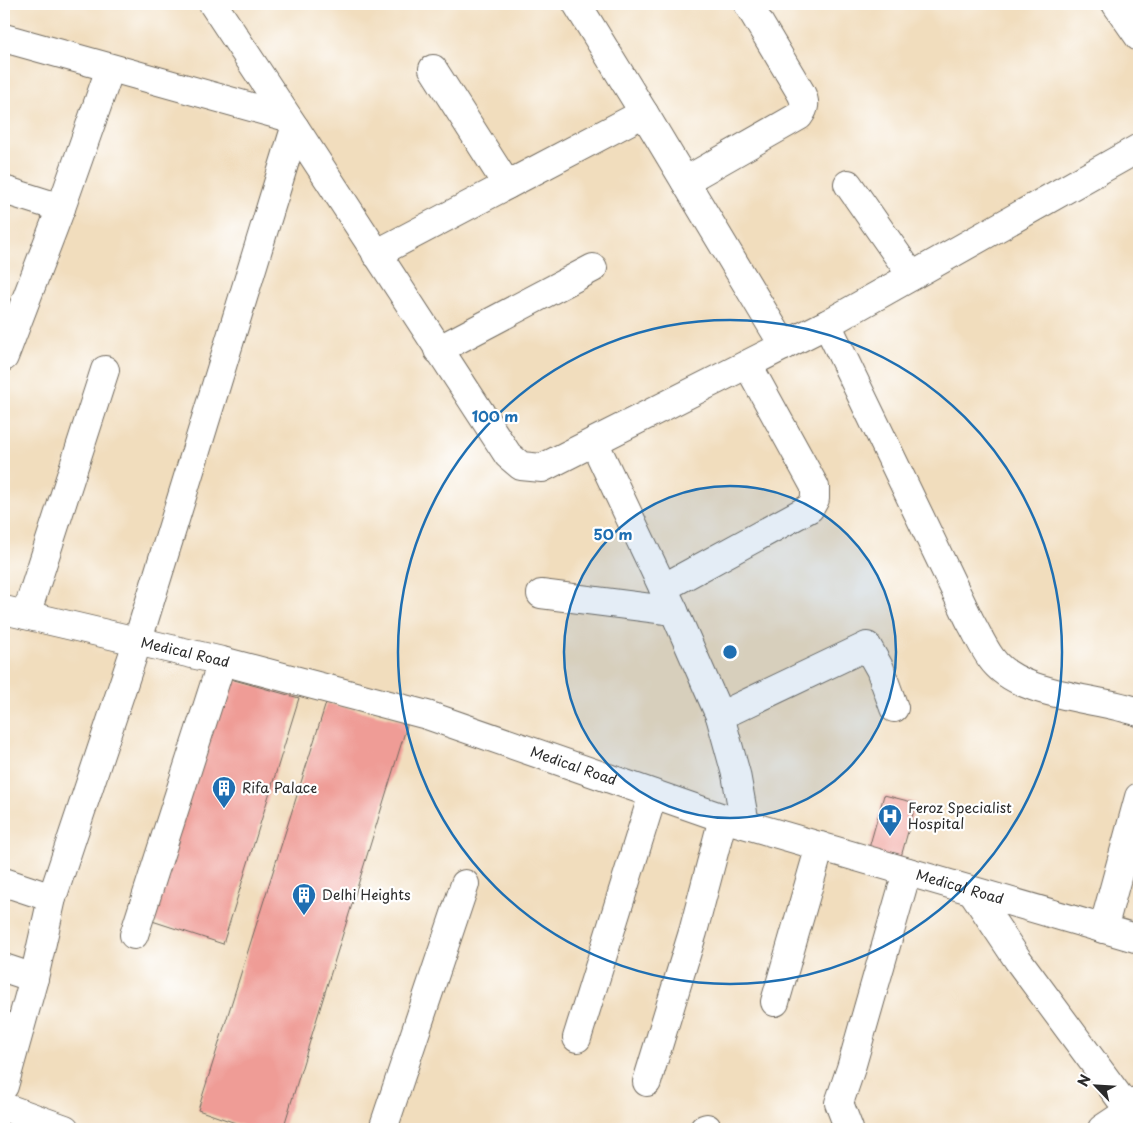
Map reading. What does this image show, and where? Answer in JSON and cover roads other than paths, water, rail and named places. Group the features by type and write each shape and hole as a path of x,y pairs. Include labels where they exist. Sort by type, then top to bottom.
{"street":[{"path":"213,4 438,350 508,455 521,466 542,468 827,324 1139,148"},
{"path":"578,4 784,346"},
{"path":"685,181 799,116 804,108 805,100 748,4"},
{"path":"1116,4 1139,37"},
{"path":"4,38 291,122"},
{"path":"4,358 61,208 110,69"},
{"path":"433,69 507,185"},
{"path":"376,254 644,113"},
{"path":"4,1086 34,978 52,898 138,640 291,122"},
{"path":"848,184 912,276"},
{"path":"4,190 61,208"},
{"path":"438,350 593,268"},
{"path":"827,324 970,621 991,659 1011,677 1032,686 1139,712"},
{"path":"541,594 669,600 810,508 815,499 815,487 748,364"},
{"path":"15,612 105,370"},
{"path":"594,442 669,600 720,716 736,774 734,821 693,932 647,1082"},
{"name":"Medical Road","path":"15,612 138,640 427,714 734,821 1139,939"},
{"path":"720,716 867,646 880,669 894,708"},
{"path":"134,935 222,661"},
{"path":"577,1038 653,794"},
{"path":"1103,929 1139,797"},
{"path":"775,1002 820,846"},
{"path":"849,1129 839,1104 852,1068 906,872"},
{"path":"4,882 52,898"},
{"path":"383,1129 465,884"},
{"path":"972,891 1018,960 1136,1112 1102,1129"},
{"path":"4,968 34,978"},
{"path":"4,1108 64,1129"}],"place":[{"name":"Rifa Palace","path":"224,809"},
{"name":"Feroz Specialist Hospital","path":"890,837"},
{"name":"Delhi Heights","path":"304,916"}]}
